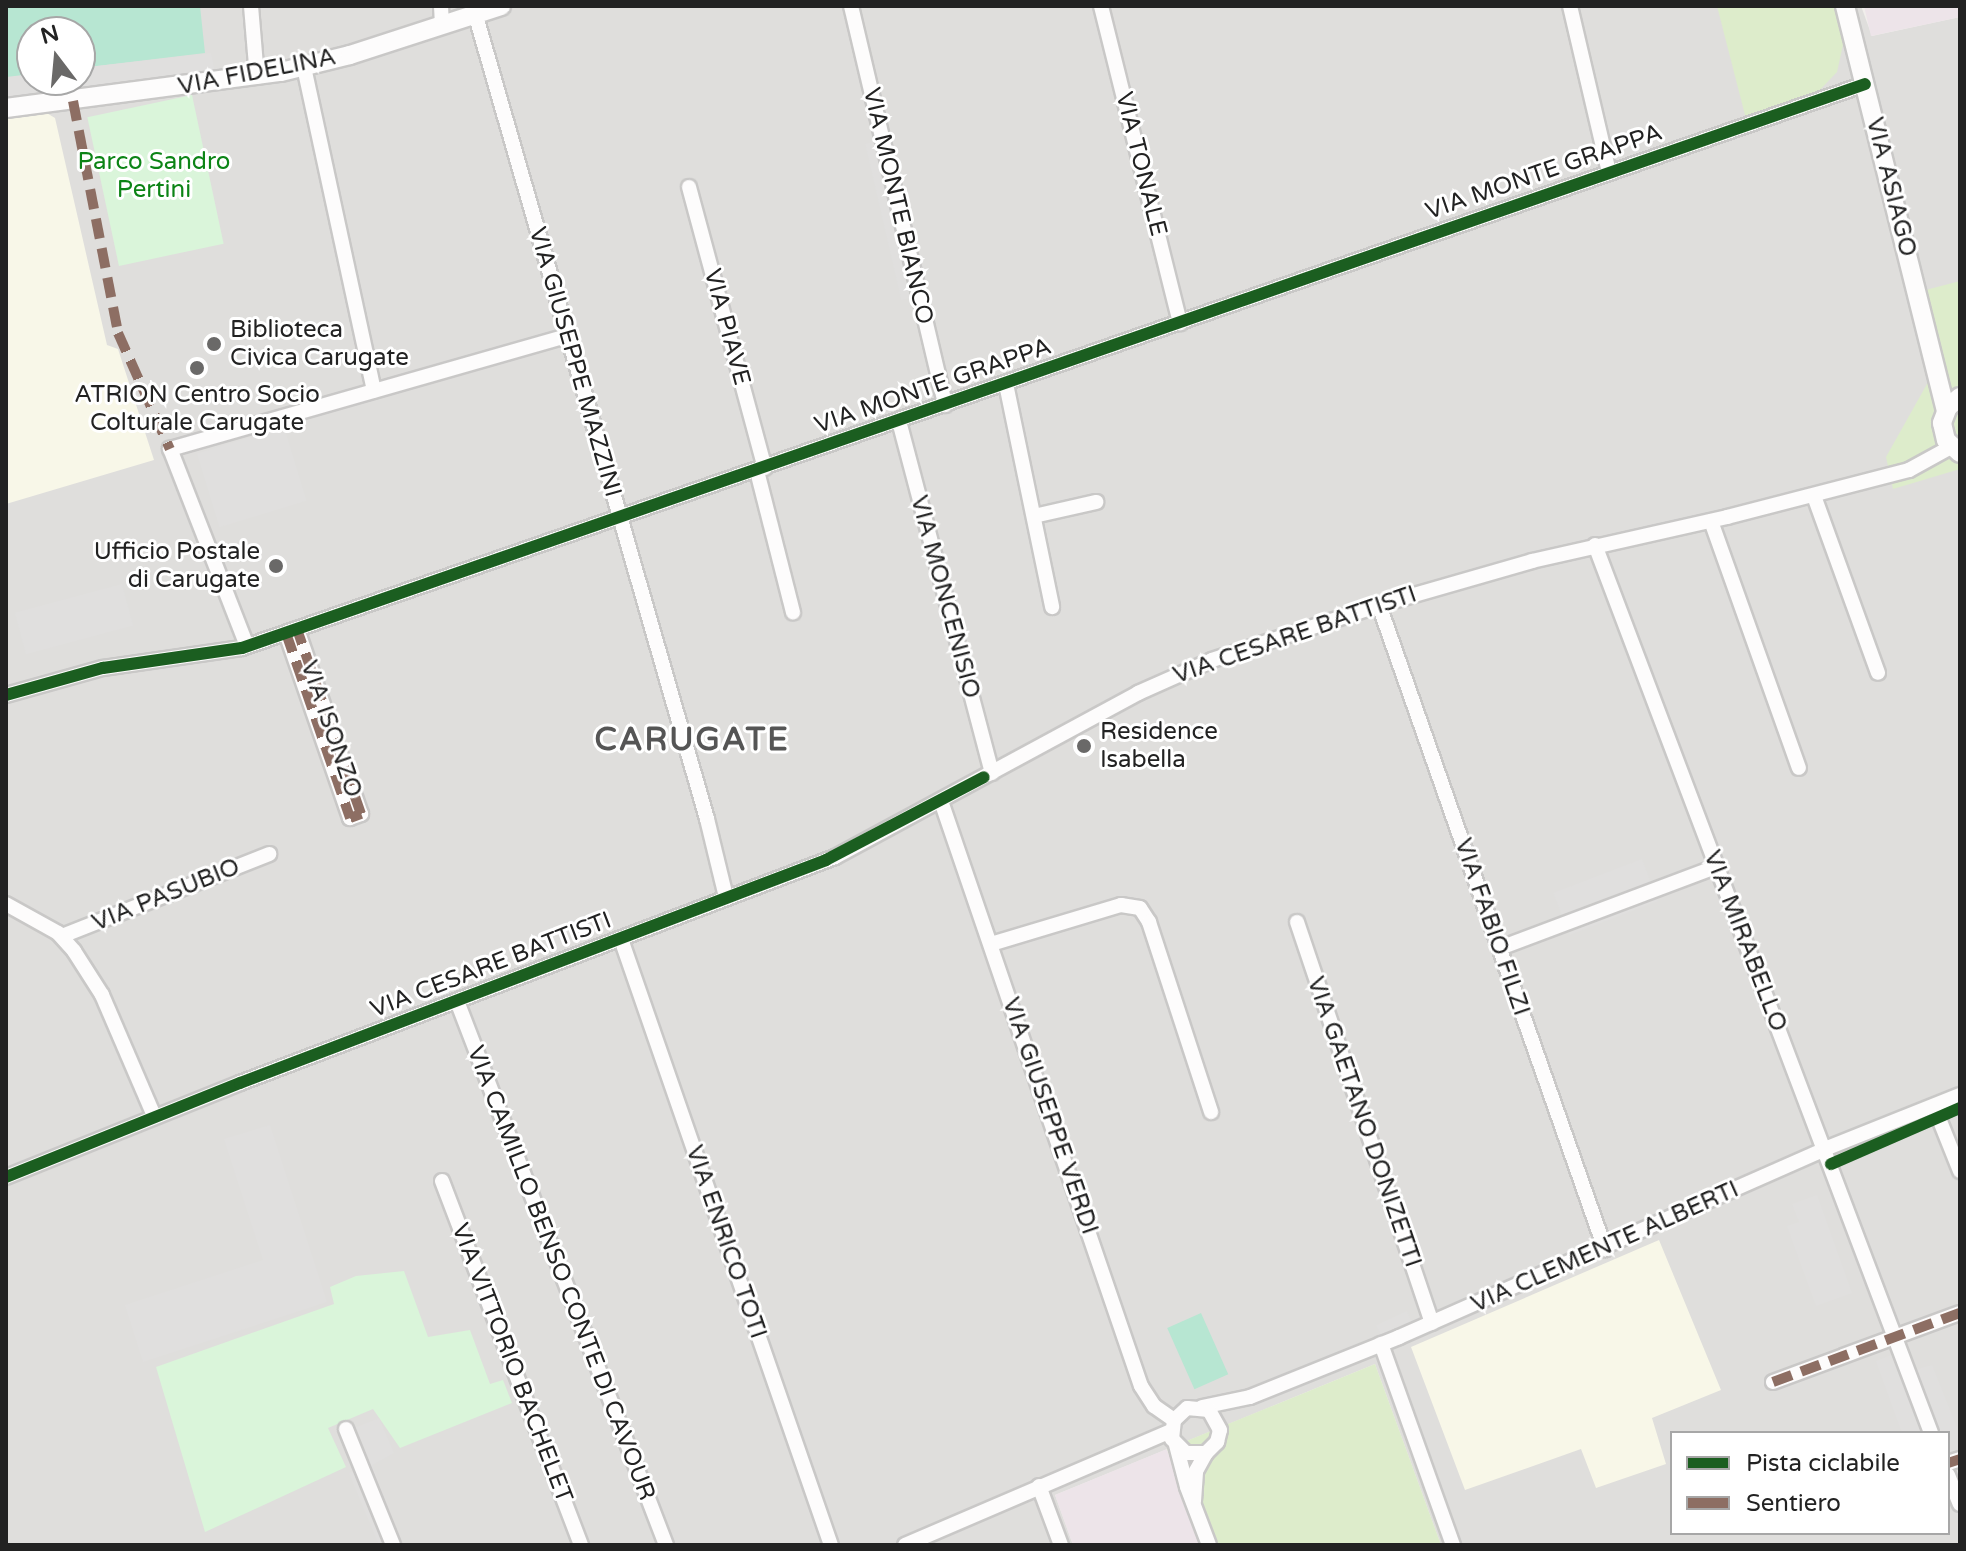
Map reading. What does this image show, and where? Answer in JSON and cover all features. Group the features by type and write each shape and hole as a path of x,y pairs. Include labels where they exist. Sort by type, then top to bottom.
{"street":[{"path":"251,6 257,77"},
{"name":"VIA FIDELINA","path":"6,108 257,77 304,67 442,14 475,13 501,6"},
{"name":"VIA MONTE BIANCO","path":"851,6 945,405"},
{"name":"VIA TONALE","path":"1101,6 1180,323"},
{"path":"1570,6 1609,172"},
{"name":"VIA ASIAGO","path":"1845,6 1937,369 1953,403 1942,429 1956,450"},
{"name":"VIA GIUSEPPE MAZZINI","path":"475,13 707,819 726,897"},
{"path":"304,67 374,391"},
{"name":"VIA MONTE GRAPPA","path":"6,695 103,668 247,646 1865,84"},
{"name":"VIA PIAVE","path":"689,187 761,469 793,612"},
{"path":"247,646 170,449 569,335"},
{"path":"1937,369 1960,387"},
{"path":"1006,384 1052,607"},
{"name":"VIA MONCENISIO","path":"899,421 992,773"},
{"name":"VIA CESARE BATTISTI","path":"6,1177 154,1116 835,857 1182,672 1379,605 1595,545 1814,496 1909,470 1956,450"},
{"path":"1814,496 1878,673"},
{"path":"1034,516 1096,502"},
{"path":"1711,521 1799,768"},
{"name":"VIA MIRABELLO","path":"1595,545 1930,1431"},
{"name":"VIA FABIO FILZI","path":"1379,605 1605,1249"},
{"name":"VIA ISONZO","path":"291,631 361,814 350,818 291,631"},
{"name":"VIA GIUSEPPE VERDI","path":"941,801 1141,1386 1174,1432"},
{"name":"VIA PASUBIO","path":"62,936 269,854"},
{"path":"1500,948 1716,867"},
{"path":"6,904 62,936 102,995 154,1116"},
{"path":"991,944 1121,905 1135,905 1149,922 1211,1112"},
{"name":"VIA GAETANO DONIZETTI","path":"1297,922 1432,1323"},
{"name":"VIA ENRICO TOTI","path":"621,939 831,1545"},
{"name":"VIA CAMILLO BENSO CONTE DI CAVOUR","path":"457,1001 666,1545"},
{"name":"VIA CLEMENTE ALBERTI","path":"1202,1407 1250,1397 1381,1344 1605,1249 1825,1149 1960,1095"},
{"path":"1934,1106 1960,1171"},
{"name":"VIA VITTORIO BACHELET","path":"442,1181 581,1545"},
{"path":"1773,1382 1960,1313"},
{"path":"1381,1344 1453,1545"},
{"name":"VIA CLEMENTE ALBERTI","path":"1220,1430 1250,1397"},
{"path":"905,1545 1039,1486 1174,1432 1187,1408 1202,1407 1215,1416 1220,1430 1215,1446 1206,1453 1195,1476 1194,1501"},
{"path":"346,1429 393,1545"},
{"path":"1174,1432 1190,1454 1206,1453"},
{"path":"1174,1432 1209,1545"},
{"path":"1950,1480 1960,1504"},
{"path":"1039,1486 1061,1545"}],"shaded area":[{"path":"6,6 1861,6 1872,36 1960,17 1960,1545 1441,1545 1375,1364 1055,1495 1073,1545 6,1545"},
{"path":"1864,6 1960,6 1960,17 1871,36"},
{"path":"211,53 215,73 96,88 96,66"},
{"path":"16,76 16,96 37,96 6,100 6,77"},
{"path":"45,112 55,118 107,345 118,349 154,460 6,504 6,119"},
{"path":"874,142 910,298 901,300 865,144"},
{"path":"284,427 307,501 219,527 197,454"},
{"path":"122,584 133,626 26,654 15,613"},
{"path":"1642,859 1658,901 1569,935 1553,893"},
{"path":"270,1125 327,1302 143,1362 125,1305 263,1260 224,1139"},
{"path":"1817,1195 1852,1293 1816,1306 1787,1226 1799,1222 1792,1204"},
{"path":"1659,1240 1721,1390 1652,1418 1666,1464 1596,1488 1581,1449 1465,1490 1411,1347"},
{"path":"1407,1311 1413,1324 1382,1338 1376,1325"},
{"path":"1900,1352 1908,1372 1932,1365 1960,1435 1960,1449 1950,1452 1950,1431 1901,1431 1876,1361"},
{"path":"379,1418 394,1453 372,1465 403,1545 379,1545 349,1473 364,1466 352,1429"},
{"path":"1167,1449 1202,1545 1073,1545 1055,1495"}],"green space":[{"path":"6,6 200,6 205,53 96,66 96,16 16,16 16,76 6,78"},
{"path":"1717,6 1835,6 1844,40 1837,72 1815,95 1746,119"},
{"name":"Parco Sandro Pertini","path":"192,95 224,244 119,266 87,117"},
{"path":"1960,281 1960,469 1893,489 1886,457 1927,384 1934,357 1918,292"},
{"path":"404,1271 428,1337 470,1330 490,1384 503,1380 512,1403 400,1448 373,1409 328,1428 346,1467 205,1532 156,1367 334,1304 330,1287 356,1276"},
{"path":"1201,1313 1228,1374 1194,1389 1167,1328"},
{"path":"1375,1364 1441,1545 1202,1545 1167,1449"}],"marked path":[{"path":"73,101 118,333 170,449"},
{"path":"286,633 350,818 361,814 297,629"},
{"path":"1773,1382 1960,1313"},
{"path":"1950,1462 1960,1459"}],"cycle path":[{"path":"6,695 103,668 242,648 1865,84"},
{"path":"6,1177 240,1083 826,860 984,777"},
{"path":"1831,1164 1960,1108"}],"place":[{"name":"Biblioteca Civica Carugate","path":"214,344"},
{"name":"ATRION Centro Socio Colturale Carugate","path":"197,368"},
{"name":"Ufficio Postale di Carugate","path":"276,566"},
{"name":"Residence Isabella","path":"1084,746"}],"district":[{"name":"CARUGATE","path":"692,740"}]}
